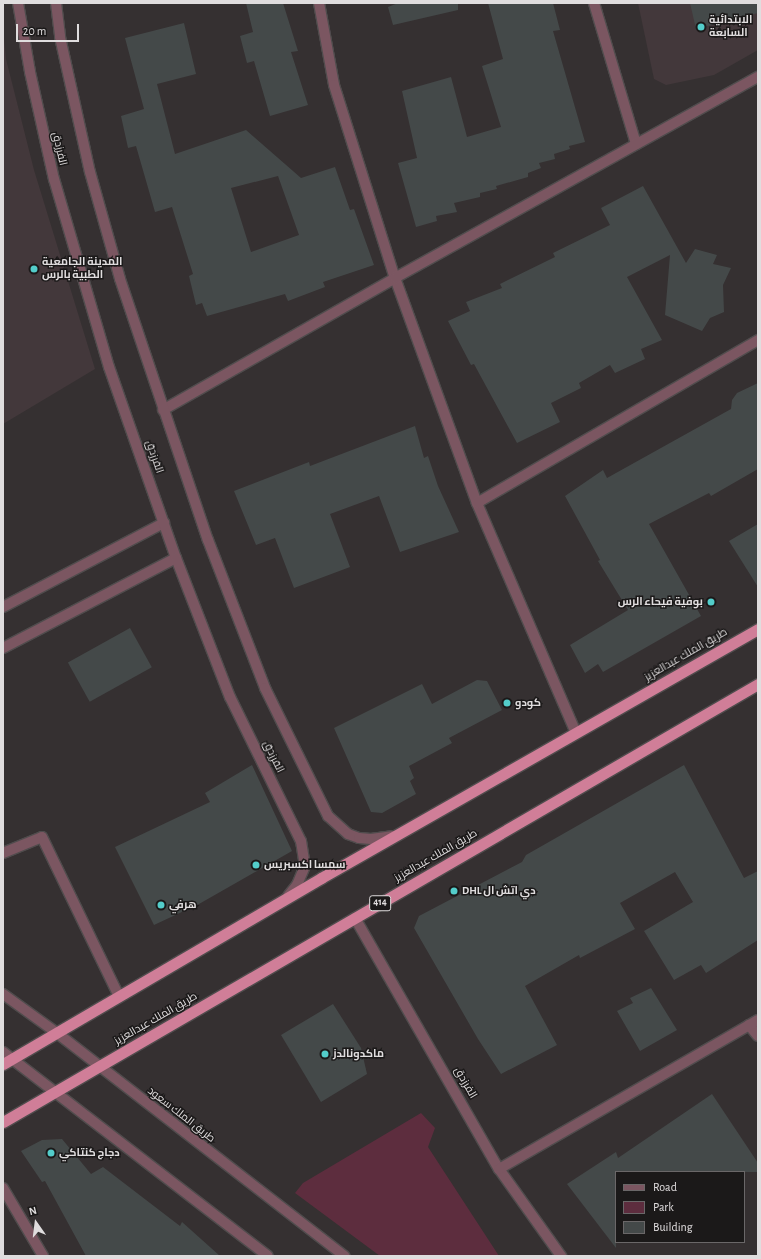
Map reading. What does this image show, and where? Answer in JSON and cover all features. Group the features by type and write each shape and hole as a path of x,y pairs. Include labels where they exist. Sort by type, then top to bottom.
{"highway":[{"name":"طريق الملك عبدالعزيز","path":"8,1061 286,898 758,629"},
{"name":"طريق الملك عبدالعزيز","path":"3,1122 758,684"}],"street":[{"name":"الفرزدق","path":"18,3 30,72 54,180 109,368 176,558 230,697 301,841 305,866 297,885 286,898"},
{"path":"56,3 60,37 90,172 163,410 208,540 265,688 328,816 348,834 359,838 371,840 398,834"},
{"path":"319,3 334,85 395,278 477,503 576,733"},
{"path":"594,3 636,144"},
{"path":"163,410 395,278 758,77"},
{"path":"477,503 758,340"},
{"path":"3,607 164,523"},
{"path":"3,648 176,558"},
{"path":"3,853 42,837 119,996"},
{"name":"الفرزدق","path":"355,918 499,1169 558,1253"},
{"name":"طريق الملك سعود","path":"3,994 57,1032 99,1067 345,1256"},
{"path":"499,1169 754,1022 758,1036"},
{"path":"3,1052 8,1061 54,1093 268,1256"},
{"path":"3,1188 43,1256"}],"shaded area":[{"name":"الابتدائية السابعة","path":"638,3 758,3 758,50 714,75 666,85 654,79"},
{"name":"المدينة الجامعية الطبية بالرس","path":"3,28 6,59 34,170 95,369 3,424"}],"green space":[{"path":"421,1113 435,1128 428,1147 499,1256 380,1256 295,1193 303,1183"}],"building":[{"path":"246,3 283,3 298,51 291,52 308,105 270,116 254,61 247,63 240,36 253,32"},
{"path":"398,3 458,3 458,10 393,25 388,7"},
{"path":"488,3 553,3 560,30 553,31 585,142 569,146 570,149 554,154 555,159 539,163 541,168 528,173 528,177 496,186 497,189 480,193 480,197 454,203 457,212 436,216 437,221 416,227 398,163 417,158 402,91 451,77 467,137 501,127 482,66 503,59"},
{"path":"690,3 758,3 758,13 696,29"},
{"path":"184,23 196,74 157,84 175,154 246,130 301,178 335,167 350,210 354,209 374,265 323,282 325,287 288,301 285,294 207,316 202,303 196,305 189,276 193,274 172,207 155,212 136,146 128,148 121,116 144,109 125,38","holes":["278,176 299,235 251,252 231,188"]},
{"path":"643,186 686,263 695,249 717,255 713,264 731,268 723,285 724,312 710,318 702,331 665,315 670,255 627,277 662,340 641,349 645,359 615,373 610,365 579,383 581,388 551,403 560,422 517,443 474,364 471,365 448,321 470,311 466,302 502,288 500,284 555,257 553,253 610,225 601,208"},
{"path":"758,383 758,469 711,496 709,493 649,524 701,616 603,672 598,664 585,673 570,645 628,610 598,561 600,560 565,496 603,470 607,478 731,409 732,400 737,393"},
{"path":"415,426 424,458 428,456 438,486 459,532 400,552 379,496 330,514 350,567 294,588 275,538 256,545 234,491 309,462 310,466"},
{"path":"758,524 758,587 729,541"},
{"path":"130,628 152,667 90,702 68,662"},
{"path":"477,680 487,681 502,710 449,738 452,743 409,766 414,778 410,781 416,794 382,813 371,812 334,728 422,684 432,704"},
{"path":"252,765 292,851 199,904 154,925 115,847 210,802 205,793"},
{"path":"684,765 744,878 758,871 758,940 706,973 701,965 674,980 644,931 693,902 675,872 620,903 635,929 580,958 579,955 525,986 557,1045 501,1074 478,1039 414,928 419,916 522,862 526,855"},
{"path":"651,988 677,1030 640,1051 617,1011 633,1003 630,998"},
{"path":"333,1004 361,1048 367,1074 321,1102 281,1035"},
{"path":"712,1094 758,1163 758,1172 615,1171 616,1248 567,1184 616,1152 618,1158"},
{"path":"62,1139 91,1174 103,1167 180,1226 182,1222 220,1256 86,1256 45,1181 42,1182 21,1151 42,1140"}],"place":[{"name":"الابتدائية السابعة","path":"701,27"},
{"name":"المدينة الجامعية الطبية بالرس","path":"34,269"},
{"name":"بوفية فيحاء الرس","path":"711,602"},
{"name":"كودو","path":"507,703"},
{"name":"سمسا اكسبريس","path":"256,865"},
{"name":"DHL دي اتش ال","path":"454,891"},
{"name":"هرفي","path":"161,905"},
{"name":"ماكدونالدز","path":"325,1054"},
{"name":"دجاج كنتاكي","path":"51,1153"}]}
